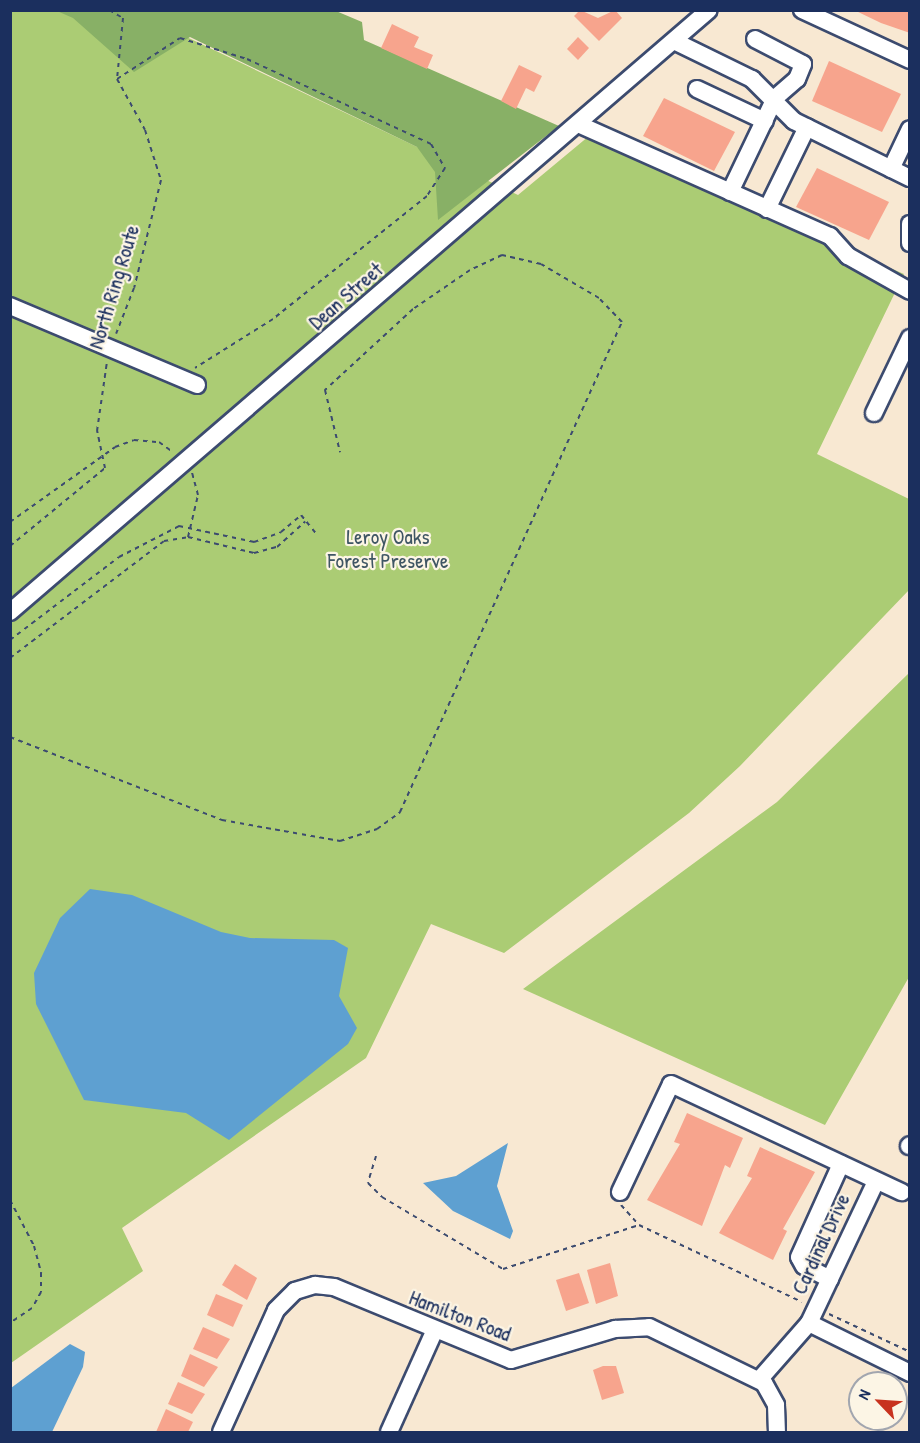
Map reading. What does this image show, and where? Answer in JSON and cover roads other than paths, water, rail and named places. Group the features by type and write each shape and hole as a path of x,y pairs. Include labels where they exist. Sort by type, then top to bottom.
{"street":[{"name":"Dean Street","path":"10,612 709,10"},
{"path":"802,10 909,60"},
{"path":"730,192 775,98 797,79 803,64 754,39"},
{"path":"674,41 752,79 807,127 909,178"},
{"path":"697,88 765,121"},
{"path":"578,124 830,236 848,256 909,291"},
{"path":"767,209 807,127"},
{"path":"891,169 909,129"},
{"path":"909,224 909,243"},
{"path":"10,306 197,385"},
{"path":"874,413 909,338"},
{"path":"620,1192 671,1084 902,1192"},
{"path":"830,1279 804,1266 799,1257 841,1164"},
{"name":"Cardinal Drive","path":"876,1181 809,1323 909,1373"},
{"name":"Hamilton Road","path":"221,1432 276,1310 295,1291 334,1287 434,1332 511,1360 615,1329 649,1327 759,1380"},
{"path":"777,1432 776,1405 759,1380 809,1323"},
{"path":"389,1432 434,1332"}],"water":[{"path":"90,889 132,895 221,932 250,938 334,940 348,948 339,996 357,1028 348,1044 229,1140 186,1113 84,1100 36,1004 34,973 60,918"},
{"path":"508,1143 497,1186 513,1231 510,1239 453,1211 423,1183 456,1176"},
{"path":"70,1344 85,1352 83,1367 52,1432 11,1432 11,1388"}],"park label":[{"name":"Leroy Oaks Forest Preserve","path":"388,549"}]}
